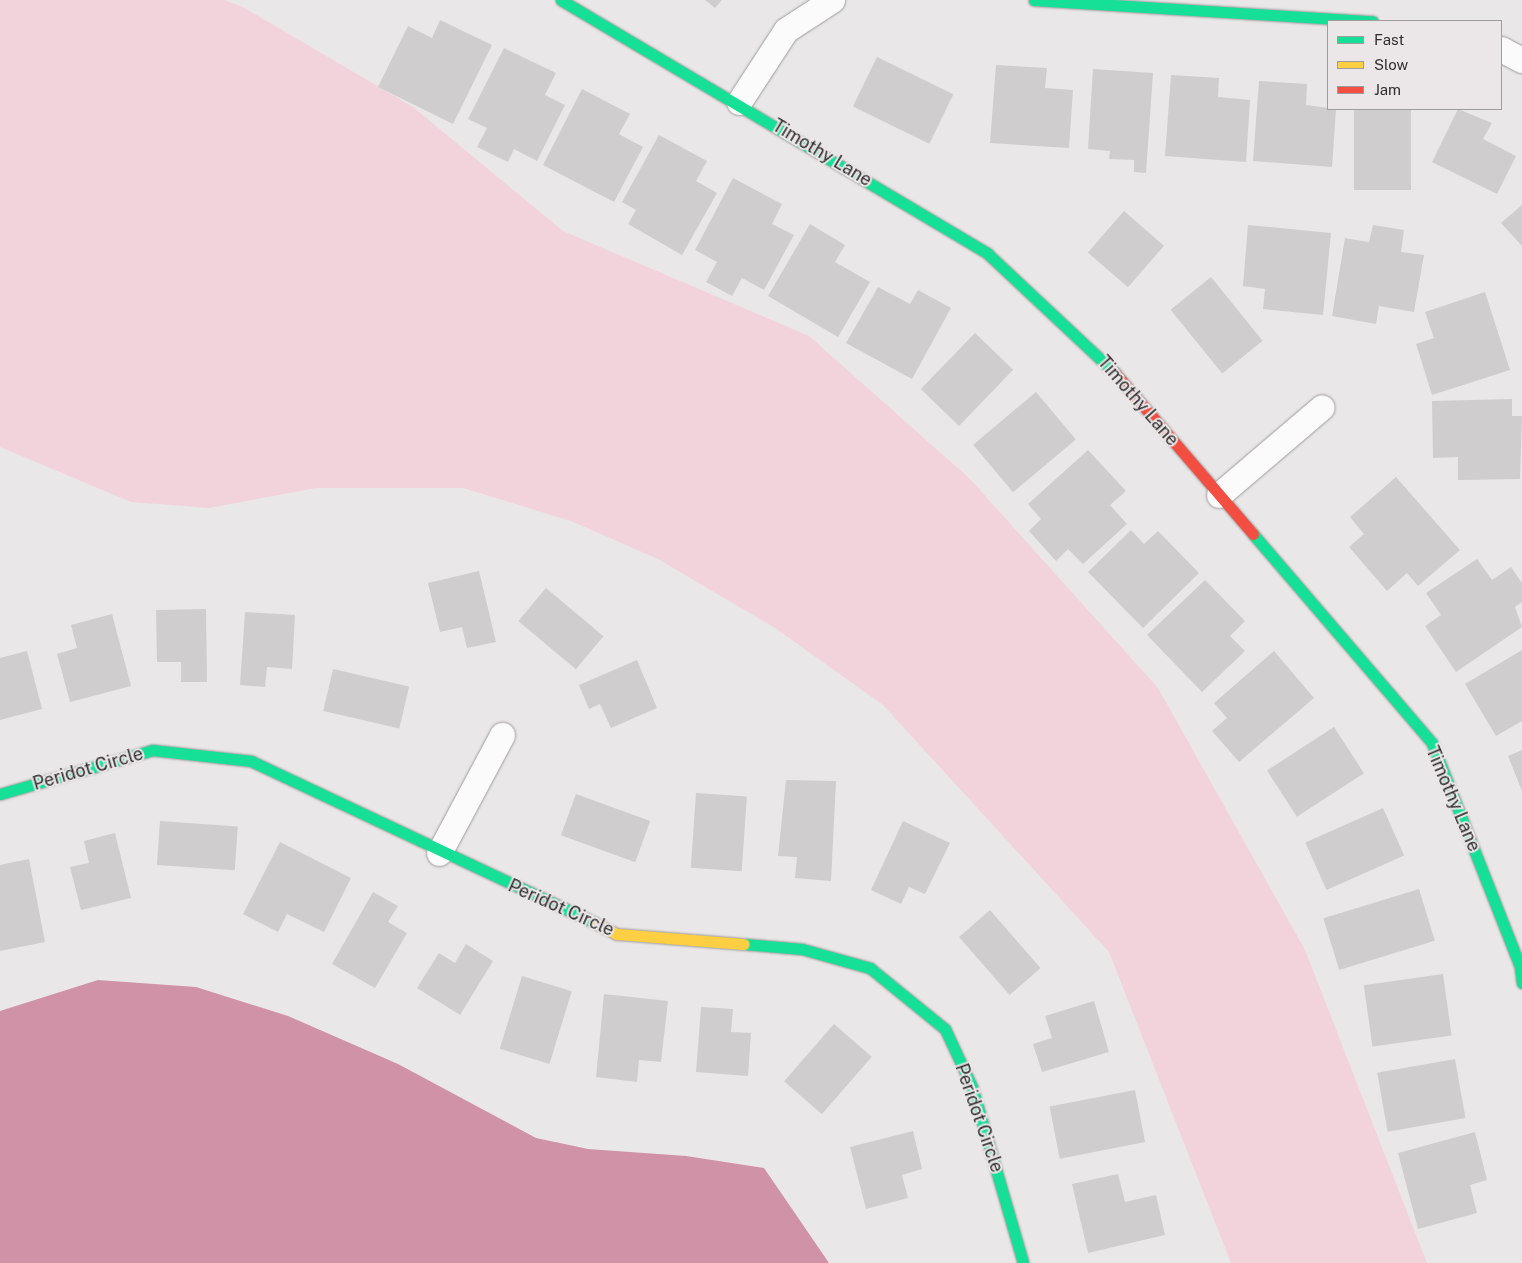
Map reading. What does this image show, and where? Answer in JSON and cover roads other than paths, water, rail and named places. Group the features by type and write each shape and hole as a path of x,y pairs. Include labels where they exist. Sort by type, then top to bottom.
{"street":[{"name":"Timothy Lane","path":"561,0 740,102 988,254 1102,358 1432,743 1520,966 1522,983"},
{"path":"740,102 786,30 832,0"},
{"path":"1034,0 1356,20"},
{"path":"1502,50 1522,60"},
{"path":"1219,494 1322,407"},
{"path":"438,852 502,735"},
{"name":"Peridot Circle","path":"0,794 152,750 251,761 438,852 617,934 802,949 870,968 945,1029 972,1087 1023,1263"}]}
